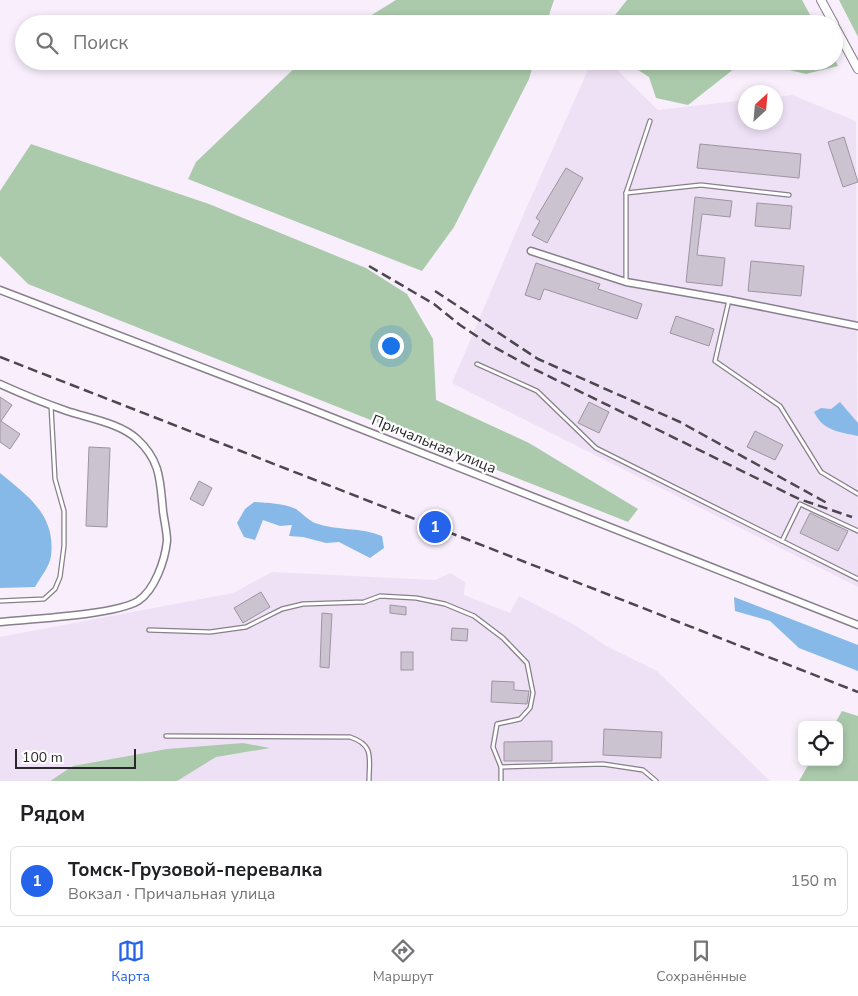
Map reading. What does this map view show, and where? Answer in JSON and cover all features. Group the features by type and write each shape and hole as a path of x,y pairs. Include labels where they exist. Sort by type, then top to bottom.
{"street":[{"path":"821,0 829,15"},
{"path":"843,41 858,69"},
{"path":"531,251 626,282 729,300 858,326"},
{"name":"Причальная улица","path":"0,290 308,408 858,626"},
{"path":"0,384 51,405 114,427 135,437 155,459 167,540 156,577 146,594 138,601 119,607 63,616 0,622"}],"lane":[{"path":"626,282 626,193 650,121"},
{"path":"626,193 701,185 789,195"},
{"path":"729,300 715,360 780,406 821,472 858,494"},
{"path":"477,364 537,392 596,448 858,579"},
{"path":"0,601 44,599 55,589 60,577 64,546 64,511 54,479 51,405"},
{"path":"782,541 800,504 858,532"},
{"path":"149,630 210,632 246,627 282,609 303,604 364,602 380,596 416,598 445,604 474,616 503,638 527,663 533,693 530,708 520,719 497,724 493,747 501,767 501,781"},
{"path":"166,736 350,737 361,740 369,750 369,781"},
{"path":"501,767 604,764 643,770 656,781"}],"shaded area":[{"path":"588,70 617,70 658,110 738,101 738,130 783,130 783,96 792,95 856,121 858,587 452,383 525,211"},
{"path":"272,572 435,580 450,573 465,582 464,595 510,613 519,596 575,625 608,647 657,671 770,781 0,781 0,637 233,593"}],"green space":[{"path":"396,0 554,0 549,15 372,15"},
{"path":"627,0 802,0 810,15 615,15"},
{"path":"839,0 858,0 858,37"},
{"path":"293,70 532,70 529,79 454,227 422,271 188,179 196,162"},
{"path":"638,70 733,70 688,105 656,98 649,77"},
{"path":"789,70 822,70 806,74"},
{"path":"31,144 209,204 366,268 407,294 433,339 436,400 529,443 638,509 628,522 28,284 0,256 0,191"},
{"path":"842,711 858,716 858,781 799,781 808,766 843,766 843,721 836,721"},
{"path":"243,743 270,748 216,757 177,781 50,781 73,766 167,749"}],"water":[{"path":"840,402 858,423 858,436 827,427 814,412 821,408 831,409"},
{"path":"0,473 38,508 49,529 51,556 47,568 35,587 0,588"},
{"path":"254,502 291,507 315,523 374,533 382,536 384,548 370,558 339,542 326,543 303,537 289,536 292,525 280,526 263,520 255,540 244,537 237,523 245,509"},
{"path":"734,597 858,645 858,671 799,648 770,621 735,611"}],"building":[{"path":"844,137 858,182 843,187 828,142"},
{"path":"700,144 801,154 799,178 697,168"},
{"path":"566,168 583,178 547,243 532,235 540,221 536,218"},
{"path":"695,197 732,201 730,217 702,214 697,255 725,258 722,286 686,282"},
{"path":"757,203 792,206 790,229 755,226"},
{"path":"751,261 804,266 801,296 748,291"},
{"path":"536,263 600,284 598,289 642,304 637,319 544,289 540,300 525,295"},
{"path":"676,316 714,329 709,346 670,333"},
{"path":"0,397 12,405 1,421 20,434 10,449 0,442"},
{"path":"589,402 609,412 599,433 578,423"},
{"path":"755,431 783,445 775,460 747,447"},
{"path":"89,447 110,448 107,527 86,526"},
{"path":"199,481 212,488 203,506 190,499"},
{"path":"810,513 848,531 838,551 800,533"},
{"path":"261,592 270,607 243,623 234,608"},
{"path":"390,605 406,607 406,615 390,613"},
{"path":"322,613 332,614 329,668 320,667"},
{"path":"452,628 468,629 467,641 451,640"},
{"path":"401,652 413,652 413,670 401,670"},
{"path":"492,681 514,682 514,690 529,691 527,704 491,702"},
{"path":"604,729 662,732 661,758 603,755"},
{"path":"552,741 552,761 504,761 504,742"}],"railway":[{"path":"369,266 434,304 460,325 487,343 532,368 799,499 852,517"},
{"path":"435,291 538,359 680,422 827,503"},
{"path":"0,357 858,692"}],"place":[{"name":"Томск-Грузовой-перевалка","path":"435,527"}]}
